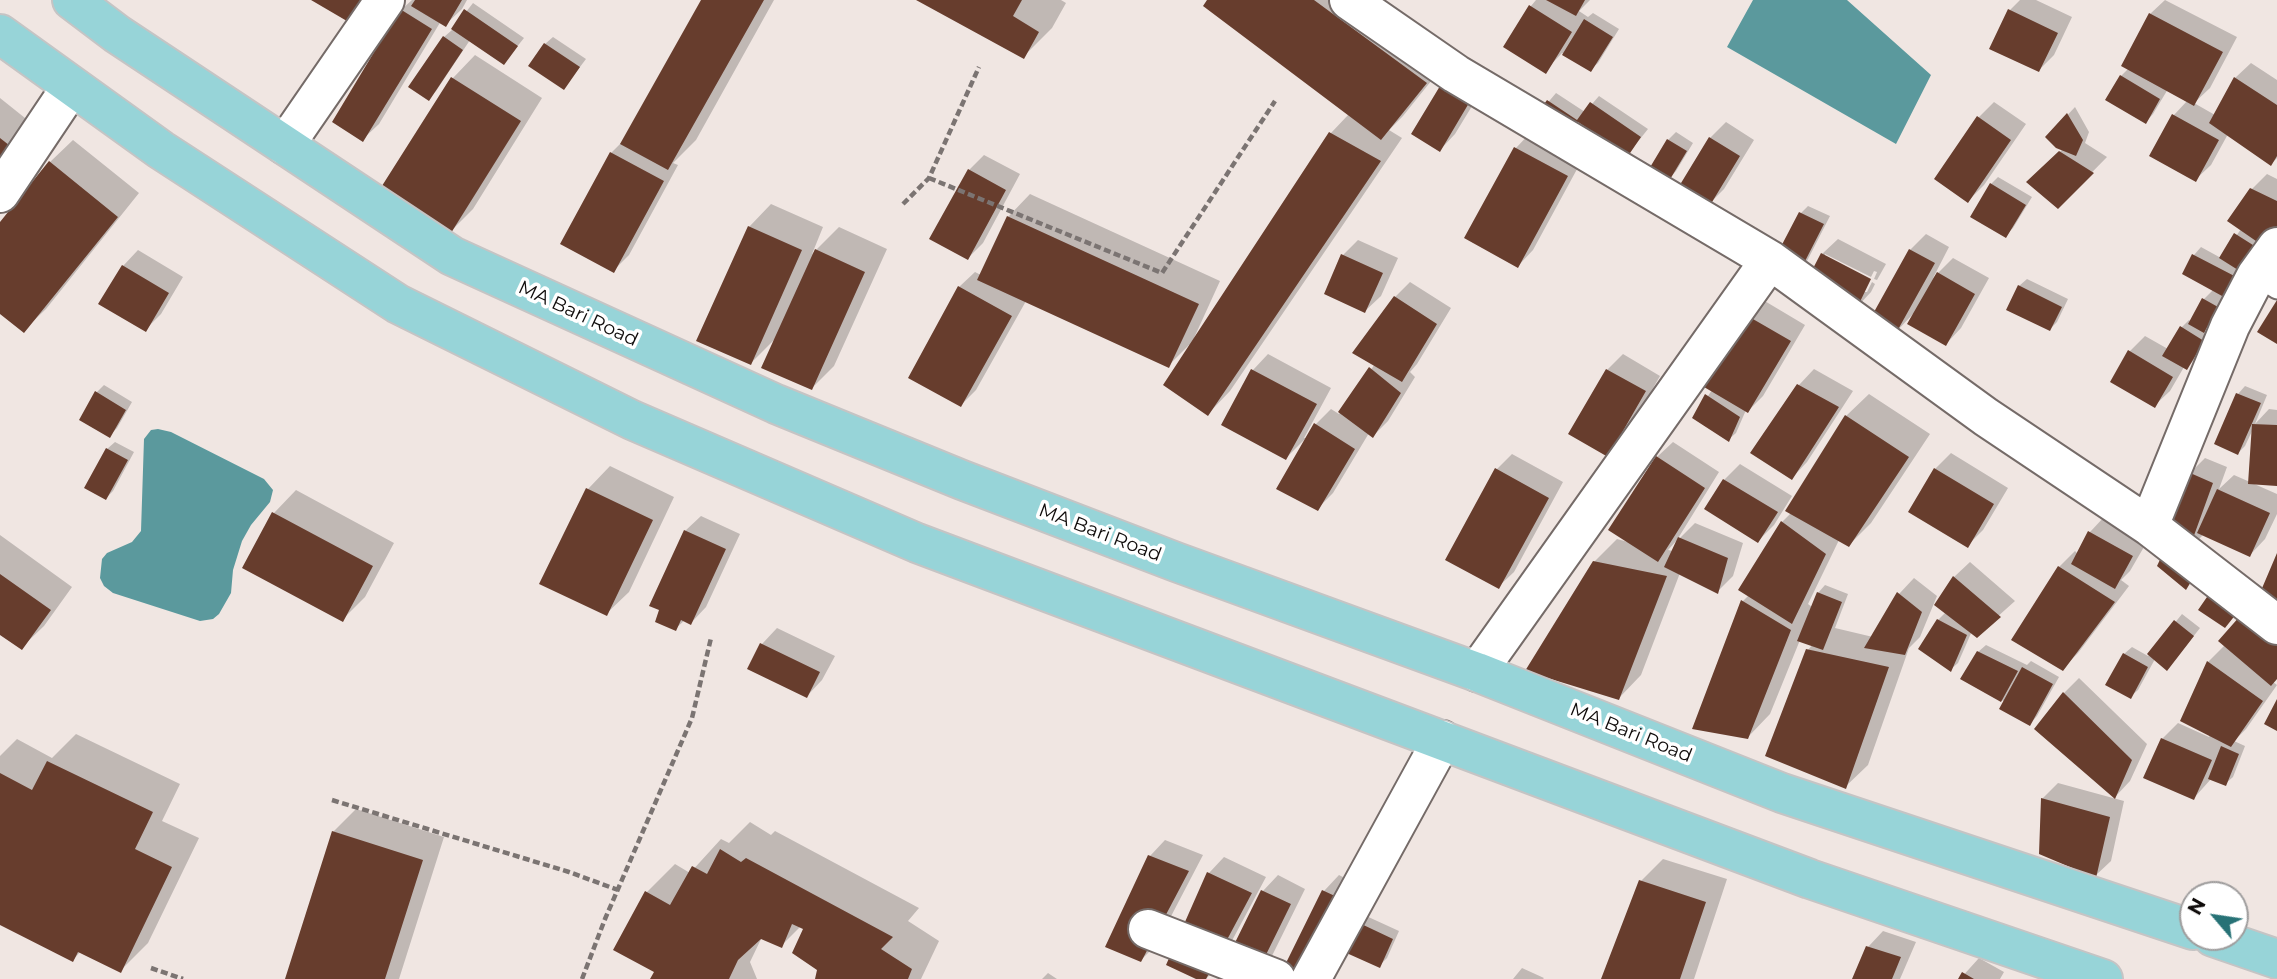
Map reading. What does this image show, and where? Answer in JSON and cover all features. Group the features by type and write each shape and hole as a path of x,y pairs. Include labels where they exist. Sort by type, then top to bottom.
{"main road":[{"name":"MA Bari Road","path":"72,0 117,34 452,256 776,404 1050,514 1476,672 1782,793 2179,925"},
{"path":"0,34 160,150 398,304 632,420 917,543 1810,879 2103,979"},
{"path":"2249,949 2277,959"}],"street":[{"path":"285,145 385,0"},
{"path":"1349,0 1456,74 1770,260 1986,417 2149,526 2277,625"},
{"path":"0,193 71,87"},
{"path":"1476,672 1770,260"},
{"path":"2149,526 2230,326 2270,271"},
{"path":"1311,979 1443,740"},
{"path":"1149,929 1276,979"}],"path":[{"path":"903,204 929,178 979,67"},
{"path":"929,178 1162,273 1275,101"},
{"path":"582,979 692,718 711,638"},
{"path":"332,800 569,872 618,890"},
{"path":"151,968 184,979"}],"water":[{"path":"1753,0 1847,0 1931,75 1896,144 1727,47"},
{"path":"151,430 171,432 264,479 273,490 270,502 242,541 233,570 231,593 213,619 200,621 113,593 104,586 100,578 102,559 107,553 132,542 141,531 144,439"}],"building":[{"path":"311,0 366,0 352,24"},
{"path":"415,0 462,0 446,27 411,6"},
{"path":"701,0 764,0 668,170 620,144"},
{"path":"916,0 1022,0 1013,16 1039,32 1024,59"},
{"path":"1207,0 1314,0 1427,83 1381,140 1203,6"},
{"path":"1546,0 1585,0 1576,16"},
{"path":"1529,5 1572,32 1546,74 1503,47"},
{"path":"400,9 432,29 363,142 332,122"},
{"path":"464,9 518,46 504,65 451,29"},
{"path":"2008,9 2058,33 2039,72 1989,49"},
{"path":"2149,13 2223,52 2194,106 2121,66"},
{"path":"1584,19 1613,37 1591,72 1562,55"},
{"path":"443,36 463,50 429,101 408,87"},
{"path":"544,43 580,67 564,90 528,66"},
{"path":"2120,75 2160,99 2146,124 2105,100"},
{"path":"451,77 521,121 451,233 380,189"},
{"path":"2234,77 2277,105 2277,156 2271,166 2209,123"},
{"path":"1440,86 1469,103 1440,152 1411,134"},
{"path":"1547,100 1577,120 1590,102 1641,137 1628,156 1578,122 1569,135 1537,114"},
{"path":"2067,113 2083,140 2076,156 2056,148 2045,137"},
{"path":"2172,114 2219,140 2196,182 2149,156"},
{"path":"1977,116 2011,140 1968,203 1934,179"},
{"path":"1329,132 1381,161 1208,416 1163,385"},
{"path":"1709,137 1740,156 1709,207 1678,188"},
{"path":"0,138 14,149 0,169"},
{"path":"1667,139 1687,151 1669,181 1649,169"},
{"path":"1514,147 1568,176 1518,268 1464,238"},
{"path":"2059,151 2094,173 2058,209 2026,182"},
{"path":"610,152 664,181 614,273 560,244"},
{"path":"49,161 118,217 24,333 0,314 0,222"},
{"path":"968,169 1006,190 968,260 929,239"},
{"path":"1990,183 2026,205 2006,238 1970,217"},
{"path":"2250,188 2277,201 2277,237 2269,250 2227,221"},
{"path":"1799,212 1824,224 1800,271 1775,258"},
{"path":"1007,216 1199,304 1169,368 977,280"},
{"path":"748,226 802,250 751,365 696,341"},
{"path":"2234,233 2264,252 2246,275 2219,258"},
{"path":"815,249 865,272 812,390 761,368"},
{"path":"1909,249 1935,263 1895,335 1869,321"},
{"path":"1821,253 1871,279 1856,310 1805,284"},
{"path":"1341,254 1383,273 1365,313 1324,294"},
{"path":"2192,254 2244,281 2233,302 2182,274"},
{"path":"122,265 169,293 146,332 98,304"},
{"path":"1937,272 1975,294 1946,346 1907,324"},
{"path":"2018,285 2062,307 2050,331 2006,310"},
{"path":"958,286 1012,316 961,407 908,378"},
{"path":"1394,296 1437,324 1402,382 1352,353"},
{"path":"2202,298 2218,307 2204,333 2188,324"},
{"path":"2277,300 2277,344 2257,332"},
{"path":"1746,315 1791,341 1748,413 1704,387"},
{"path":"2180,326 2204,341 2187,370 2162,356"},
{"path":"2128,350 2173,377 2155,408 2110,382"},
{"path":"1369,367 1401,393 1373,438 1338,412"},
{"path":"1251,369 1317,404 1286,460 1221,425"},
{"path":"1606,369 1646,391 1608,457 1568,434"},
{"path":"1797,384 1839,407 1792,480 1750,453"},
{"path":"95,391 126,410 110,438 79,420"},
{"path":"2236,393 2261,403 2238,455 2214,444"},
{"path":"1705,394 1740,417 1729,442 1692,418"},
{"path":"1845,415 1909,457 1849,547 1785,511"},
{"path":"1314,423 1355,449 1318,511 1276,489"},
{"path":"2252,424 2277,425 2277,486 2248,484"},
{"path":"106,448 128,460 106,500 84,488"},
{"path":"1656,456 1705,488 1658,562 1608,530"},
{"path":"1495,468 1549,498 1499,589 1445,560"},
{"path":"1934,468 1994,504 1968,548 1908,512"},
{"path":"2188,472 2213,483 2188,552 2164,535"},
{"path":"1723,479 1778,512 1758,543 1704,509"},
{"path":"586,488 653,520 607,616 539,584"},
{"path":"2217,489 2270,513 2250,557 2197,533"},
{"path":"272,512 373,566 343,622 242,568"},
{"path":"1781,521 1826,554 1792,624 1738,590"},
{"path":"684,530 726,549 691,625 681,620 676,631 655,622 659,610 649,606"},
{"path":"2088,531 2133,556 2115,589 2071,564"},
{"path":"1678,537 1728,558 1718,594 1664,567"},
{"path":"2165,549 2198,570 2186,590 2157,566"},
{"path":"2277,553 2277,615 2257,600"},
{"path":"1593,561 1667,576 1619,700 1525,671"},
{"path":"2058,566 2115,602 2063,671 2011,640"},
{"path":"0,574 51,610 22,650 0,635"},
{"path":"1953,576 2001,617 1977,638 1934,605"},
{"path":"2216,584 2244,604 2225,628 2198,610"},
{"path":"1817,592 1842,602 1823,650 1797,641"},
{"path":"1897,592 1922,612 1905,655 1864,648"},
{"path":"1741,600 1791,630 1748,739 1692,729"},
{"path":"2248,607 2277,632 2277,679 2271,686 2218,641"},
{"path":"1937,619 1967,635 1951,672 1918,649"},
{"path":"2174,620 2194,636 2167,671 2147,654"},
{"path":"760,643 820,672 807,698 747,669"},
{"path":"1806,649 1889,667 1846,789 1765,756"},
{"path":"1977,651 2018,671 2001,702 1960,679"},
{"path":"2123,653 2148,667 2131,699 2105,685"},
{"path":"2207,661 2263,701 2231,747 2180,721"},
{"path":"2022,667 2053,684 2030,726 1999,709"},
{"path":"2063,692 2132,760 2115,799 2034,729"},
{"path":"2277,699 2277,731 2264,724"},
{"path":"2161,738 2212,760 2194,800 2143,778"},
{"path":"2221,746 2239,754 2226,786 2208,779"},
{"path":"47,761 153,812 135,849 172,867 121,973 78,952 73,962 0,925 0,773 32,790"},
{"path":"2041,798 2110,817 2096,878 2039,854"},
{"path":"332,831 423,860 385,979 285,979"},
{"path":"720,849 741,862 746,858 893,937 881,949 912,969 908,979 815,979 817,970 792,953 803,929 792,924 782,948 761,939 738,960 729,979 650,979 654,972 613,950 645,891 670,905 692,866 707,874"},
{"path":"1148,855 1189,871 1141,962 1105,947"},
{"path":"1207,872 1252,893 1206,979 1196,979 1166,965"},
{"path":"1639,880 1706,902 1680,979 1601,979"},
{"path":"1261,890 1291,904 1254,979 1221,971"},
{"path":"1322,890 1350,903 1312,978 1285,965"},
{"path":"1355,921 1393,939 1380,968 1342,951"},
{"path":"1866,946 1901,957 1892,979 1852,979"},
{"path":"1962,972 1974,979 1958,979"}]}
